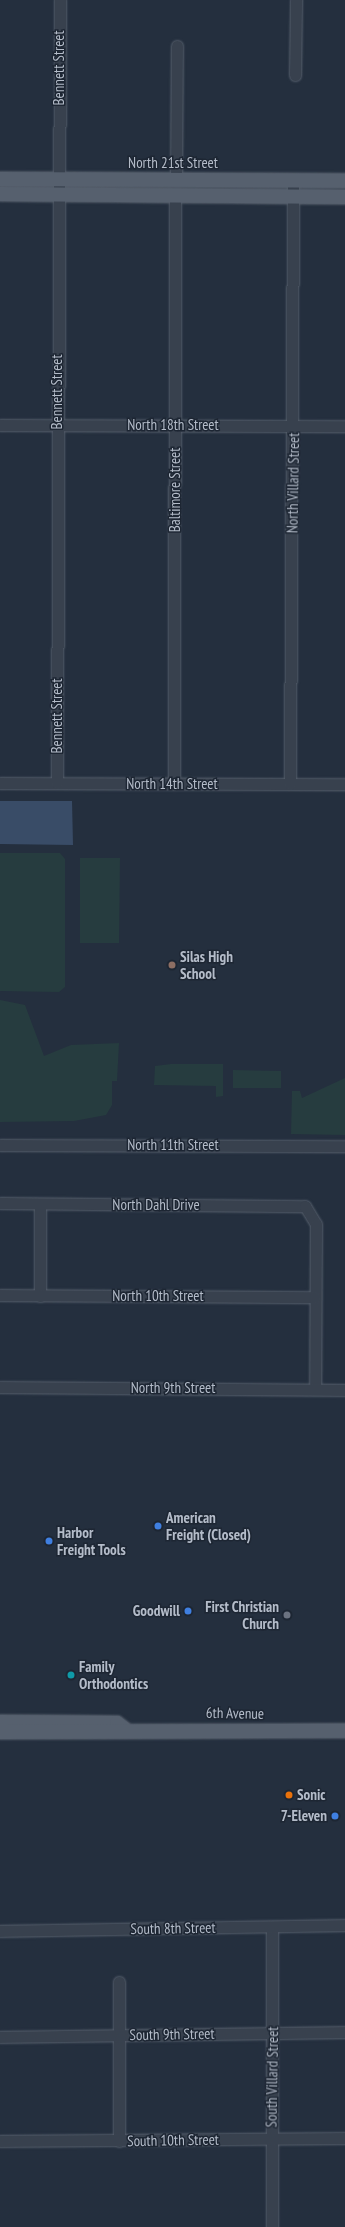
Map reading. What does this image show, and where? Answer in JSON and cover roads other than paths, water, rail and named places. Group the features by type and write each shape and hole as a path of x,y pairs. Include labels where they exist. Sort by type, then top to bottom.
{"main road":[{"name":"North 21st Street","path":"0,179 345,181"},
{"path":"0,194 345,196"},
{"name":"6th Avenue","path":"0,1722 117,1723 125,1729"},
{"name":"6th Avenue","path":"0,1732 116,1733 125,1729 345,1731"}],"street":[{"name":"Bennett Street","path":"57,783 57,425 60,0"},
{"path":"295,75 296,0"},
{"path":"176,180 177,46"},
{"name":"North Villard Street","path":"290,784 293,426 293,181"},
{"name":"Baltimore Street","path":"174,784 176,195"},
{"name":"North 18th Street","path":"0,425 345,426"},
{"name":"North 14th Street","path":"0,783 345,784"},
{"name":"North 11th Street","path":"0,1145 345,1146"},
{"name":"North Dahl Drive","path":"0,1203 298,1206 311,1211 316,1224 315,1297"},
{"path":"40,1204 40,1296"},
{"name":"North 10th Street","path":"0,1295 315,1297"},
{"path":"315,1297 315,1389"},
{"name":"North 9th Street","path":"0,1387 345,1390"},
{"name":"South 8th Street","path":"0,1931 345,1925"},
{"name":"South Villard Street","path":"272,1927 274,2032 271,2139 272,2227"},
{"path":"118,1982 119,2141"},
{"name":"South 9th Street","path":"0,2037 345,2032"},
{"name":"South 10th Street","path":"0,2141 345,2138"}],"water":[{"path":"0,801 72,801 73,845 0,844"}],"place":[{"name":"Silas High School","path":"172,965"},
{"name":"American Freight (Closed)","path":"158,1526"},
{"name":"Harbor Freight Tools","path":"49,1541"},
{"name":"Goodwill","path":"188,1611"},
{"name":"First Christian Church","path":"287,1615"},
{"name":"Family Orthodontics","path":"71,1675"},
{"name":"Sonic","path":"289,1795"},
{"name":"7-Eleven","path":"335,1816"}]}
